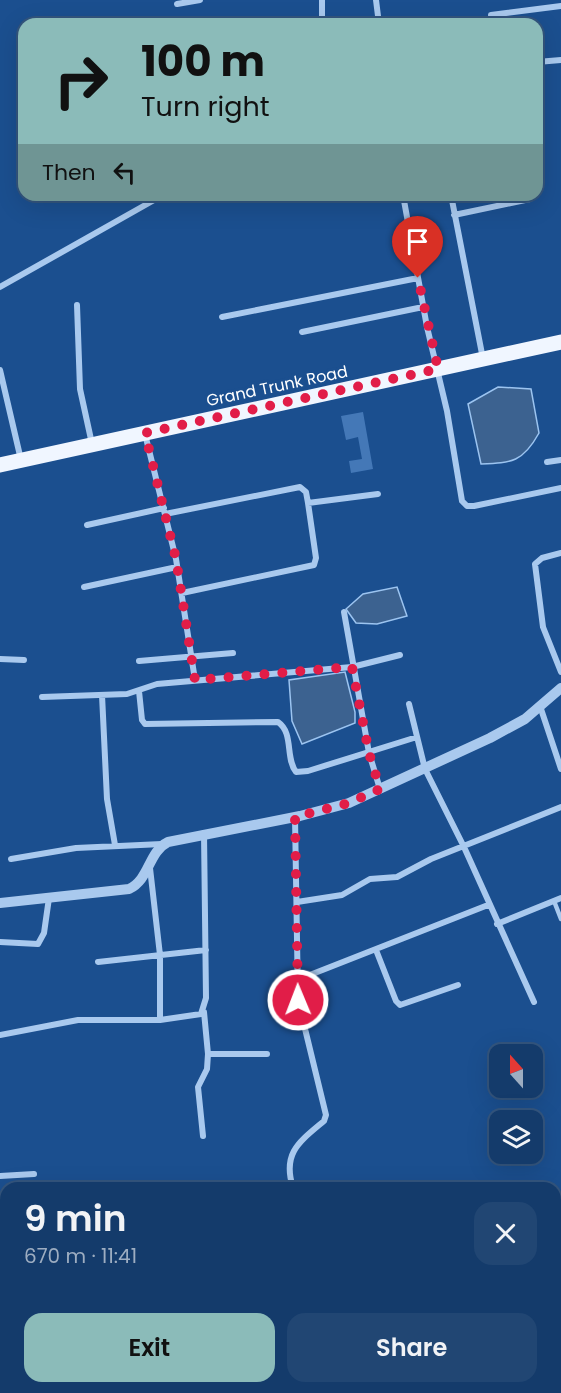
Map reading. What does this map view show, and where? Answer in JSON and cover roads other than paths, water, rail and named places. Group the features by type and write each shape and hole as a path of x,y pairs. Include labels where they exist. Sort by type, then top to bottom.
{"main road":[{"name":"Grand Trunk Road","path":"0,465 561,342"}],"street":[{"path":"177,4 200,0"},
{"path":"322,0 322,18"},
{"path":"376,0 378,18"},
{"path":"491,15 561,6"},
{"path":"543,62 561,60"},
{"path":"0,287 152,201"},
{"path":"404,201 423,307 438,369 460,497 464,504 474,506 561,488"},
{"path":"452,201 483,359"},
{"path":"454,215 520,201"},
{"path":"222,317 418,278"},
{"path":"77,305 80,389 92,445"},
{"path":"302,332 423,307"},
{"path":"0,370 21,460"},
{"path":"145,433 177,567 195,680"},
{"path":"547,462 561,460"},
{"path":"87,525 300,487 306,492 316,558 314,565 182,593"},
{"path":"308,503 378,494"},
{"path":"561,553 539,560 535,564 543,627 561,672"},
{"path":"84,587 177,567"},
{"path":"344,612 369,753 380,789"},
{"path":"139,660 232,653"},
{"path":"42,697 102,695 139,691 147,686 195,680 352,667 400,655"},
{"path":"0,659 24,660"},
{"path":"11,859 76,848 163,844 204,833 295,817 349,803 490,738 525,719 561,688"},
{"path":"139,691 142,720 145,724 278,722 286,730 291,763 296,772 308,771 417,737"},
{"path":"102,695 108,799 115,845"},
{"path":"409,704 425,769 464,847 488,905 534,1002"},
{"path":"540,706 561,769"},
{"path":"297,902 342,895 370,879 397,877 431,859 561,807"},
{"path":"292,1182 289,1171 291,1155 324,1121 326,1115 298,1000 295,817"},
{"path":"203,1136 198,1087 207,1069 208,1054 204,1012 206,950 204,833"},
{"path":"0,903 129,889 140,882 154,854 163,844"},
{"path":"149,865 160,955 160,1020"},
{"path":"0,942 38,944 44,933 49,898"},
{"path":"497,924 561,898"},
{"path":"297,980 488,905"},
{"path":"98,962 206,950"},
{"path":"376,950 396,1001 400,1005 458,985"},
{"path":"0,1035 78,1020 160,1020 198,1016 204,1012"},
{"path":"208,1054 267,1054"},
{"path":"0,1176 34,1174"}],"lane":[{"path":"554,901 561,919"}],"water":[{"path":"498,387 531,389 539,433 528,450 516,459 501,463 481,464 468,404"},
{"path":"397,587 407,616 377,624 356,623 346,609 363,594"},
{"path":"345,672 355,712 355,723 302,744 292,721 289,680"}]}
